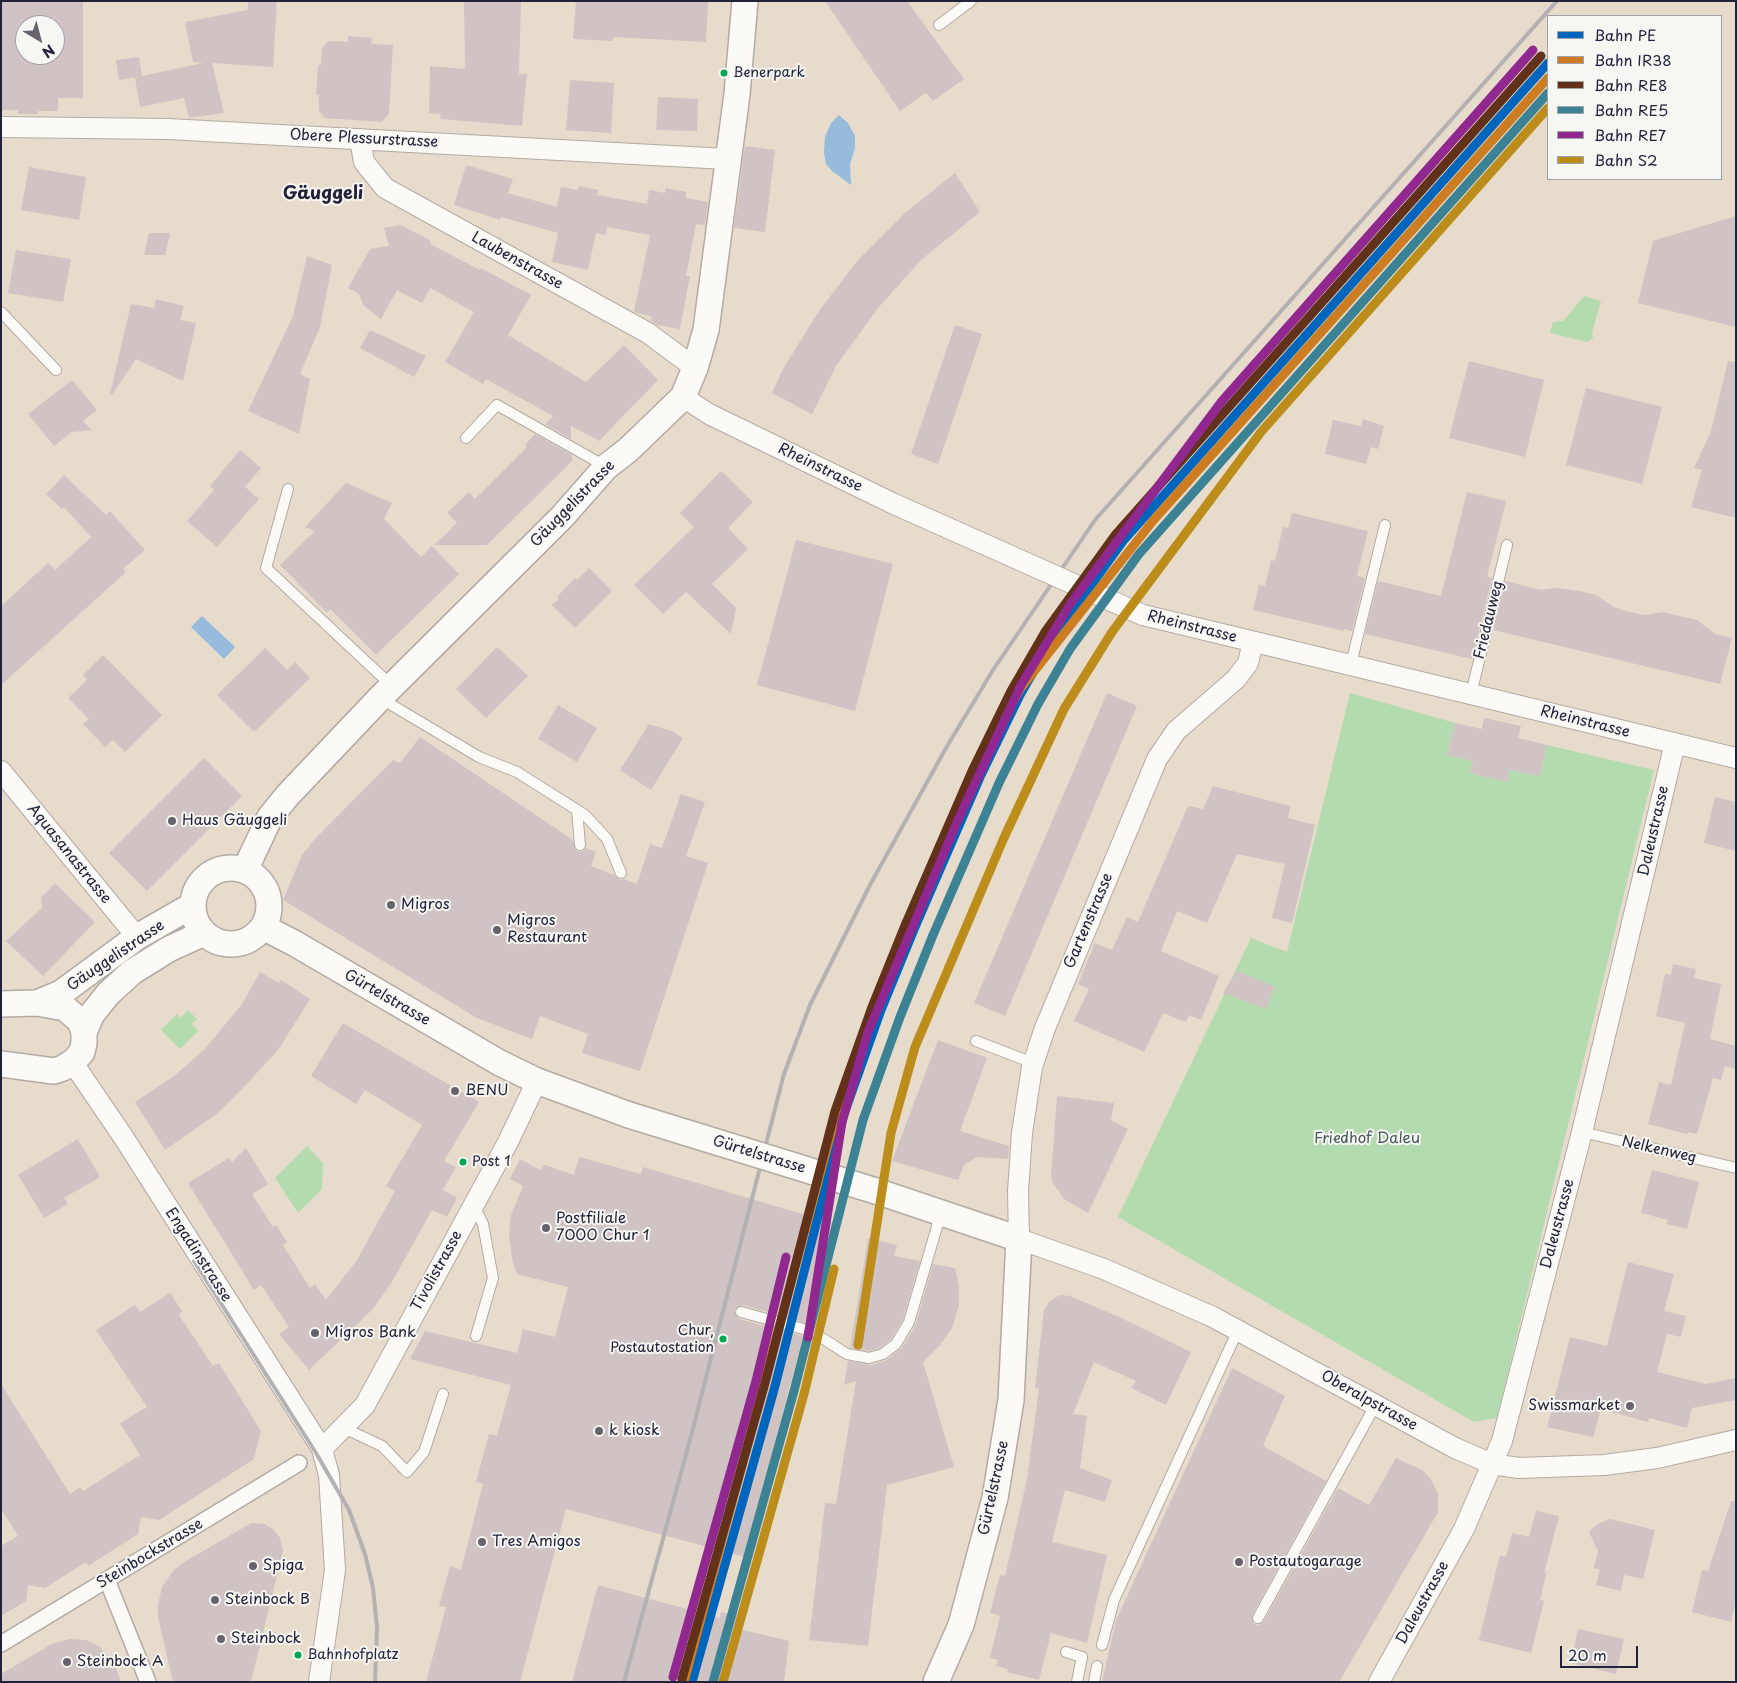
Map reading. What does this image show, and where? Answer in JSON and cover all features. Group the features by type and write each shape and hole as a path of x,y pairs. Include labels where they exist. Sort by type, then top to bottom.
{"street":[{"name":"Gäuggelistrasse","path":"245,870 257,841 281,803 386,692 562,517 606,467 628,450 683,397 695,368 706,330 737,94 745,1"},
{"name":"Obere Plessurstrasse","path":"1,127 168,129 727,159"},
{"name":"Laubenstrasse","path":"360,139 364,162 385,188 648,333 695,368"},
{"name":"Rheinstrasse","path":"683,397 709,414 892,503 1143,615 1736,758"},
{"name":"Gartenstrasse","path":"1019,1239 1018,1191 1022,1133 1033,1063 1055,1001 1157,759 1176,731 1236,679 1248,663 1253,642"},
{"name":"Daleustrasse","path":"1379,1682 1464,1529 1502,1441 1582,1132 1675,744"},
{"name":"Aquasanastrasse","path":"1,771 137,937"},
{"path":"231,868 245,870 256,877 265,888 269,901 269,915 263,927 254,937 241,943 221,942 204,933 194,915 193,905 196,891 205,879 216,871 231,868"},
{"name":"Gäuggelistrasse","path":"37,1003 61,993 137,937 193,905"},
{"name":"Gürtelstrasse","path":"263,927 294,943 500,1063 537,1081 629,1115 879,1192 1019,1239 1011,1400 995,1498 962,1625 936,1682"},
{"name":"Gäuggelistrasse","path":"73,1063 82,1052 84,1032 92,1014 108,994 132,972 169,949 204,933"},
{"path":"2,1002 37,1003 69,1011 80,1021 84,1032"},
{"path":"1,1064 54,1071 73,1063"},
{"name":"Engadinstrasse","path":"73,1063 124,1138 322,1449"},
{"name":"Tivolistrasse","path":"322,1449 365,1405 508,1142 537,1081"},
{"name":"Oberalpstrasse","path":"1019,1239 1104,1269 1238,1330 1455,1448 1492,1464 1519,1468 1604,1464 1657,1458 1736,1440"},
{"path":"319,1682 335,1570 329,1475 322,1449"},
{"name":"Steinbockstrasse","path":"1,1644 299,1463"},
{"path":"107,1580 148,1682"}],"lane":[{"path":"939,25 971,1"},
{"path":"1,312 56,370"},
{"path":"466,438 497,405 606,467"},
{"path":"288,489 266,568 386,692 479,757 518,772 594,822 607,839 621,873"},
{"path":"1351,664 1385,525"},
{"name":"Friedauweg","path":"1471,694 1507,545"},
{"path":"577,810 580,844"},
{"path":"976,1041 1033,1063"},
{"name":"Nelkenweg","path":"1582,1132 1736,1168"},
{"path":"474,1206 483,1224 493,1278 476,1336"},
{"path":"741,1312 811,1331 847,1354 869,1358 883,1354 896,1344 909,1322 941,1212"},
{"path":"1102,1645 1114,1600 1238,1330"},
{"path":"344,1428 382,1446 407,1472 424,1452 443,1394"},
{"path":"1258,1618 1376,1404"},
{"path":"1066,1652 1082,1657 1076,1682"},
{"path":"1094,1682 1097,1666"}],"green space":[{"path":"1584,296 1601,301 1592,333 1593,338 1587,342 1550,333 1553,322 1563,321"},
{"name":"Friedhof Daleu","path":"1350,693 1455,723 1447,755 1473,761 1471,773 1507,782 1510,770 1540,776 1547,745 1654,770 1497,1418 1474,1422 1118,1217 1251,938 1287,952"},
{"path":"188,1010 197,1019 192,1024 198,1031 180,1049 161,1030 177,1014 181,1018"},
{"path":"307,1146 323,1163 322,1189 298,1213 275,1178"}],"water":[{"path":"839,115 848,123 855,136 855,148 850,164 851,185 832,171 826,164 824,153 825,137 831,123"},
{"path":"202,616 235,647 224,659 191,627"}],"building":[{"path":"1,1 83,1 83,98 58,98 58,111 18,114 18,110 1,110"},
{"path":"248,1 277,1 273,67 212,63 224,113 189,118 184,98 140,107 135,78 139,77 119,80 116,60 139,57 142,76 203,63 193,62 185,22 248,10"},
{"path":"464,1 521,1 519,74 527,74 522,126 440,119 441,114 429,113 430,66 465,69"},
{"path":"576,1 708,1 706,42 613,37 613,41 573,39"},
{"path":"825,1 907,1 964,79 933,101 926,93 900,111"},
{"path":"348,36 372,38 371,44 393,45 389,114 382,122 325,118 319,111 319,95 316,95 318,65 321,65 322,48 329,41 348,42"},
{"path":"570,80 614,83 611,133 566,130"},
{"path":"658,97 698,99 697,131 656,130"},
{"path":"745,146 775,150 765,232 734,228"},
{"path":"466,165 513,179 508,193 557,207 561,187 578,190 579,186 599,190 597,195 647,204 649,190 665,193 666,188 686,192 686,198 708,202 705,225 696,224 686,276 690,276 680,329 657,325 650,320 653,317 634,312 650,235 607,227 606,235 596,233 588,270 552,262 558,233 501,217 500,220 454,205"},
{"path":"29,167 86,177 79,220 21,210"},
{"path":"955,173 980,212 921,260 878,308 836,366 812,414 772,393 783,369 819,311 857,261 905,213"},
{"path":"1736,216 1736,327 1638,303 1653,241"},
{"path":"401,225 431,241 430,244 480,270 481,268 531,295 508,335 586,382 624,345 658,380 599,441 571,426 571,439 545,424 553,416 486,379 483,384 445,362 474,312 430,288 422,303 397,290 381,319 364,306 359,294 348,288 370,249 389,246 384,228"},
{"path":"149,233 170,233 165,255 144,255"},
{"path":"16,250 71,259 63,302 8,293"},
{"path":"307,256 332,265 320,327 300,374 310,379 299,434 248,411 293,316"},
{"path":"156,299 184,306 180,320 196,323 183,381 136,359 112,395 110,394 131,304 154,308"},
{"path":"955,325 982,334 938,464 911,454"},
{"path":"370,330 426,356 414,377 360,348"},
{"path":"1469,361 1544,380 1525,457 1449,438"},
{"path":"1728,361 1736,362 1736,518 1691,507 1702,470 1694,468 1711,431"},
{"path":"72,380 97,410 83,421 92,430 72,432 54,446 28,414"},
{"path":"1586,388 1662,407 1642,484 1566,465"},
{"path":"1363,419 1384,426 1378,449 1371,447 1366,464 1325,454 1333,420 1361,426"},
{"path":"535,434 572,455 572,461 487,545 434,545 457,523 447,513 469,492 475,499 527,447 525,445"},
{"path":"240,450 261,468 245,487 259,499 217,547 187,521 214,490 210,486"},
{"path":"721,471 753,502 728,528 748,549 712,584 736,608 731,634 686,592 663,614 634,585 694,527 680,513"},
{"path":"64,475 106,515 110,511 145,550 123,569 126,572 1,685 1,606 48,563 55,570 91,537 64,507 62,509 46,494"},
{"path":"346,483 392,503 384,519 421,557 432,546 459,574 376,655 330,609 327,613 280,565 315,531 305,527"},
{"path":"1467,492 1506,501 1487,577 1492,578 1472,659 1365,634 1378,581 1441,596"},
{"path":"1292,513 1368,531 1357,576 1365,578 1352,631 1344,629 1344,631 1253,610 1259,585 1265,586 1271,560 1275,561 1283,527 1288,528"},
{"path":"796,540 893,564 855,711 757,685"},
{"path":"589,568 612,591 575,628 552,605 575,578 577,580"},
{"path":"1505,581 1541,590 1556,588 1580,591 1596,595 1614,607 1630,612 1645,615 1662,612 1697,620 1715,634 1732,638 1720,684 1493,630"},
{"path":"497,647 528,676 486,718 456,689"},
{"path":"265,648 287,670 295,662 310,678 254,732 217,695"},
{"path":"103,655 162,715 125,752 113,740 105,747 83,724 89,719 68,698 87,680 83,675"},
{"path":"1107,693 1137,706 1005,1016 974,1003"},
{"path":"558,705 597,728 577,762 538,739"},
{"path":"1484,718 1521,726 1518,738 1547,745 1540,776 1510,770 1507,782 1470,773 1473,761 1447,755 1455,723 1482,729"},
{"path":"649,724 674,732 683,738 651,790 620,770"},
{"path":"420,737 573,840 577,851 581,852 586,848 596,852 591,866 614,875 620,880 624,879 637,884 650,844 662,848 681,794 705,802 686,856 708,863 640,1071 582,1053 588,1034 540,1016 532,1039 477,1018 283,900 302,855 315,839 393,760 400,763"},
{"name":"Haus Gäuggeli","path":"204,758 242,796 147,891 109,853"},
{"path":"1213,786 1290,806 1288,818 1315,825 1292,923 1272,918 1285,864 1237,854 1207,923 1177,911 1161,951 1219,976 1201,1020 1189,1015 1186,1022 1163,1013 1144,1052 1074,1021 1089,989 1078,984 1095,943 1112,950 1127,917 1138,922 1188,806 1203,809"},
{"path":"1715,797 1736,802 1736,851 1704,843"},
{"path":"55,883 95,922 43,976 6,941 42,908 41,898"},
{"path":"1673,964 1696,969 1694,978 1721,984 1710,1039 1736,1046 1736,1069 1725,1066 1721,1080 1713,1078 1697,1134 1688,1132 1687,1134 1648,1124 1659,1082 1671,1085 1685,1023 1656,1016 1665,974 1671,975"},
{"path":"1237,971 1275,987 1266,1009 1223,993"},
{"path":"260,972 279,983 281,980 310,999 278,1050 242,1089 218,1113 165,1150 135,1102 174,1076 204,1050 242,1004"},
{"path":"343,1023 479,1102 444,1161 456,1167 443,1190 457,1198 447,1217 432,1210 392,1282 373,1309 309,1370 279,1334 289,1327 261,1285 254,1290 188,1183 229,1158 232,1162 246,1148 268,1184 252,1194 273,1227 276,1225 287,1242 283,1245 310,1288 315,1284 326,1300 357,1260 395,1191 386,1186 422,1125 365,1090 356,1104 311,1076"},
{"path":"938,1040 987,1058 960,1131 1009,1146 1008,1159 977,1157 964,1165 958,1180 892,1161"},
{"path":"1057,1096 1114,1103 1111,1120 1128,1129 1088,1213 1064,1199 1053,1183 1051,1176"},
{"path":"78,1139 100,1177 64,1198 68,1204 44,1218 18,1175"},
{"path":"579,1157 641,1174 643,1167 833,1223 807,1323 743,1305 737,1307 734,1311 739,1319 803,1336 745,1557 566,1509 520,1682 426,1682 446,1607 439,1606 450,1566 461,1570 483,1484 476,1482 489,1434 497,1436 511,1385 410,1359 425,1331 517,1353 523,1329 555,1337 568,1287 517,1274 512,1259 509,1234 511,1215 523,1186 510,1179 520,1159 540,1170 545,1165 574,1175"},
{"path":"1652,1170 1699,1182 1687,1229 1667,1224 1668,1220 1641,1213"},
{"path":"868,1238 897,1245 894,1256 920,1261 903,1319 891,1339 880,1348 869,1351 850,1348"},
{"path":"1628,1262 1674,1274 1664,1311 1686,1316 1681,1337 1667,1334 1657,1372 1706,1384 1736,1378 1736,1400 1692,1408 1687,1428 1649,1418 1648,1422 1601,1409 1593,1437 1547,1427 1570,1337 1607,1346"},
{"path":"933,1264 955,1268 959,1286 959,1305 952,1328 940,1345 923,1362 954,1467 887,1485 868,1646 809,1640 825,1503 836,1504 856,1381 844,1385 848,1361 871,1365 887,1360 902,1348 916,1324"},
{"path":"170,1293 182,1311 179,1315 213,1366 219,1363 261,1431 254,1459 159,1520 141,1517 138,1534 88,1566 86,1562 45,1588 28,1585 26,1601 1,1616 1,1546 18,1536 1,1509 1,1384 70,1494 80,1487 83,1491 140,1455 120,1423 147,1407 96,1330 135,1305 140,1312"},
{"path":"1060,1295 1070,1296 1117,1316 1191,1352 1166,1405 1131,1388 1136,1381 1094,1362 1073,1414 1087,1416 1080,1468 1112,1480 1105,1502 1065,1490 1052,1542 1107,1555 1087,1643 1051,1633 1039,1680 1007,1672 1008,1669 996,1666 998,1660 990,1658 1000,1616 990,1613 1000,1575 1005,1576 1027,1479 1039,1388 1035,1388 1044,1310 1050,1301"},
{"name":"Postautogarage","path":"1232,1368 1285,1396 1263,1446 1326,1481 1252,1615 1254,1624 1259,1625 1264,1621 1338,1488 1369,1505 1396,1458 1422,1470 1430,1478 1438,1494 1438,1512 1339,1682 1102,1682 1116,1620"},
{"path":"1731,1501 1736,1501 1736,1600 1731,1622 1692,1612 1702,1570 1708,1571"},
{"path":"1536,1511 1559,1516 1544,1574 1547,1571 1540,1600 1544,1601 1531,1653 1479,1640 1500,1555 1506,1557 1512,1533 1529,1537"},
{"path":"1610,1519 1655,1530 1643,1579 1624,1575 1621,1591 1596,1585 1600,1569 1594,1568 1598,1551 1589,1532 1596,1525"},
{"name":"Steinbock B","path":"251,1523 264,1524 273,1529 280,1538 283,1551 251,1682 173,1682 158,1617 158,1605 162,1587 173,1571 181,1564"},
{"path":"598,1585 720,1618 721,1612 743,1616 739,1629 789,1641 784,1682 572,1682"},
{"path":"1578,1629 1624,1639 1616,1674 1571,1663"},
{"name":"Steinbock A","path":"69,1639 86,1640 100,1647 115,1665 121,1682 1,1682 1,1674 52,1644"}],"railway":[{"path":"624,1682 691,1436 784,1074 810,1005 871,883 946,748 993,670 1095,520 1557,1"},
{"path":"194,1261 316,1453 349,1510 365,1554 373,1588 377,1627 375,1682"}],"rail line":[{"name":"RE7","path":"808,1337 842,1122 868,1032 958,820 1021,685 1071,603 1222,401 1533,50"},
{"name":"RE8","path":"682,1679 765,1383 835,1111 872,1007 906,923 972,771 1011,691 1045,632 1116,534 1541,56"},
{"name":"PE","path":"692,1682 775,1386 844,1114 881,1010 915,927 981,775 1020,695 1053,638 1123,541 1547,64"},
{"name":"IR38","path":"684,1682 834,1122 900,943 960,803 990,741 1021,688 1152,522 1547,79"},
{"name":"RE5","path":"713,1682 794,1391 863,1120 900,1017 933,935 999,783 1038,704 1070,649 1139,554 1547,94"},
{"name":"S2","path":"858,1345 891,1133 915,1047 1003,840 1064,709 1112,632 1261,432 1547,109"},
{"name":"RE7","path":"673,1677 756,1381 786,1257"},
{"name":"S2","path":"723,1682 804,1394 834,1269"}],"place":[{"name":"Benerpark","path":"724,73"},
{"name":"Haus Gäuggeli","path":"172,821"},
{"name":"Migros","path":"391,905"},
{"name":"Migros Restaurant","path":"497,930"},
{"name":"BENU","path":"455,1091"},
{"name":"Post 1","path":"463,1162"},
{"name":"Postfiliale 7000 Chur 1","path":"546,1228"},
{"name":"Migros Bank","path":"315,1333"},
{"name":"Chur, Postautostation","path":"723,1339"},
{"name":"Swissmarket","path":"1630,1406"},
{"name":"k kiosk","path":"599,1431"},
{"name":"Tres Amigos","path":"482,1542"},
{"name":"Postautogarage","path":"1239,1562"},
{"name":"Spiga","path":"253,1566"},
{"name":"Steinbock B","path":"215,1600"},
{"name":"Steinbock","path":"221,1639"},
{"name":"Bahnhofplatz","path":"298,1655"},
{"name":"Steinbock A","path":"67,1662"}],"district":[{"name":"Gäuggeli","path":"323,194"}]}
